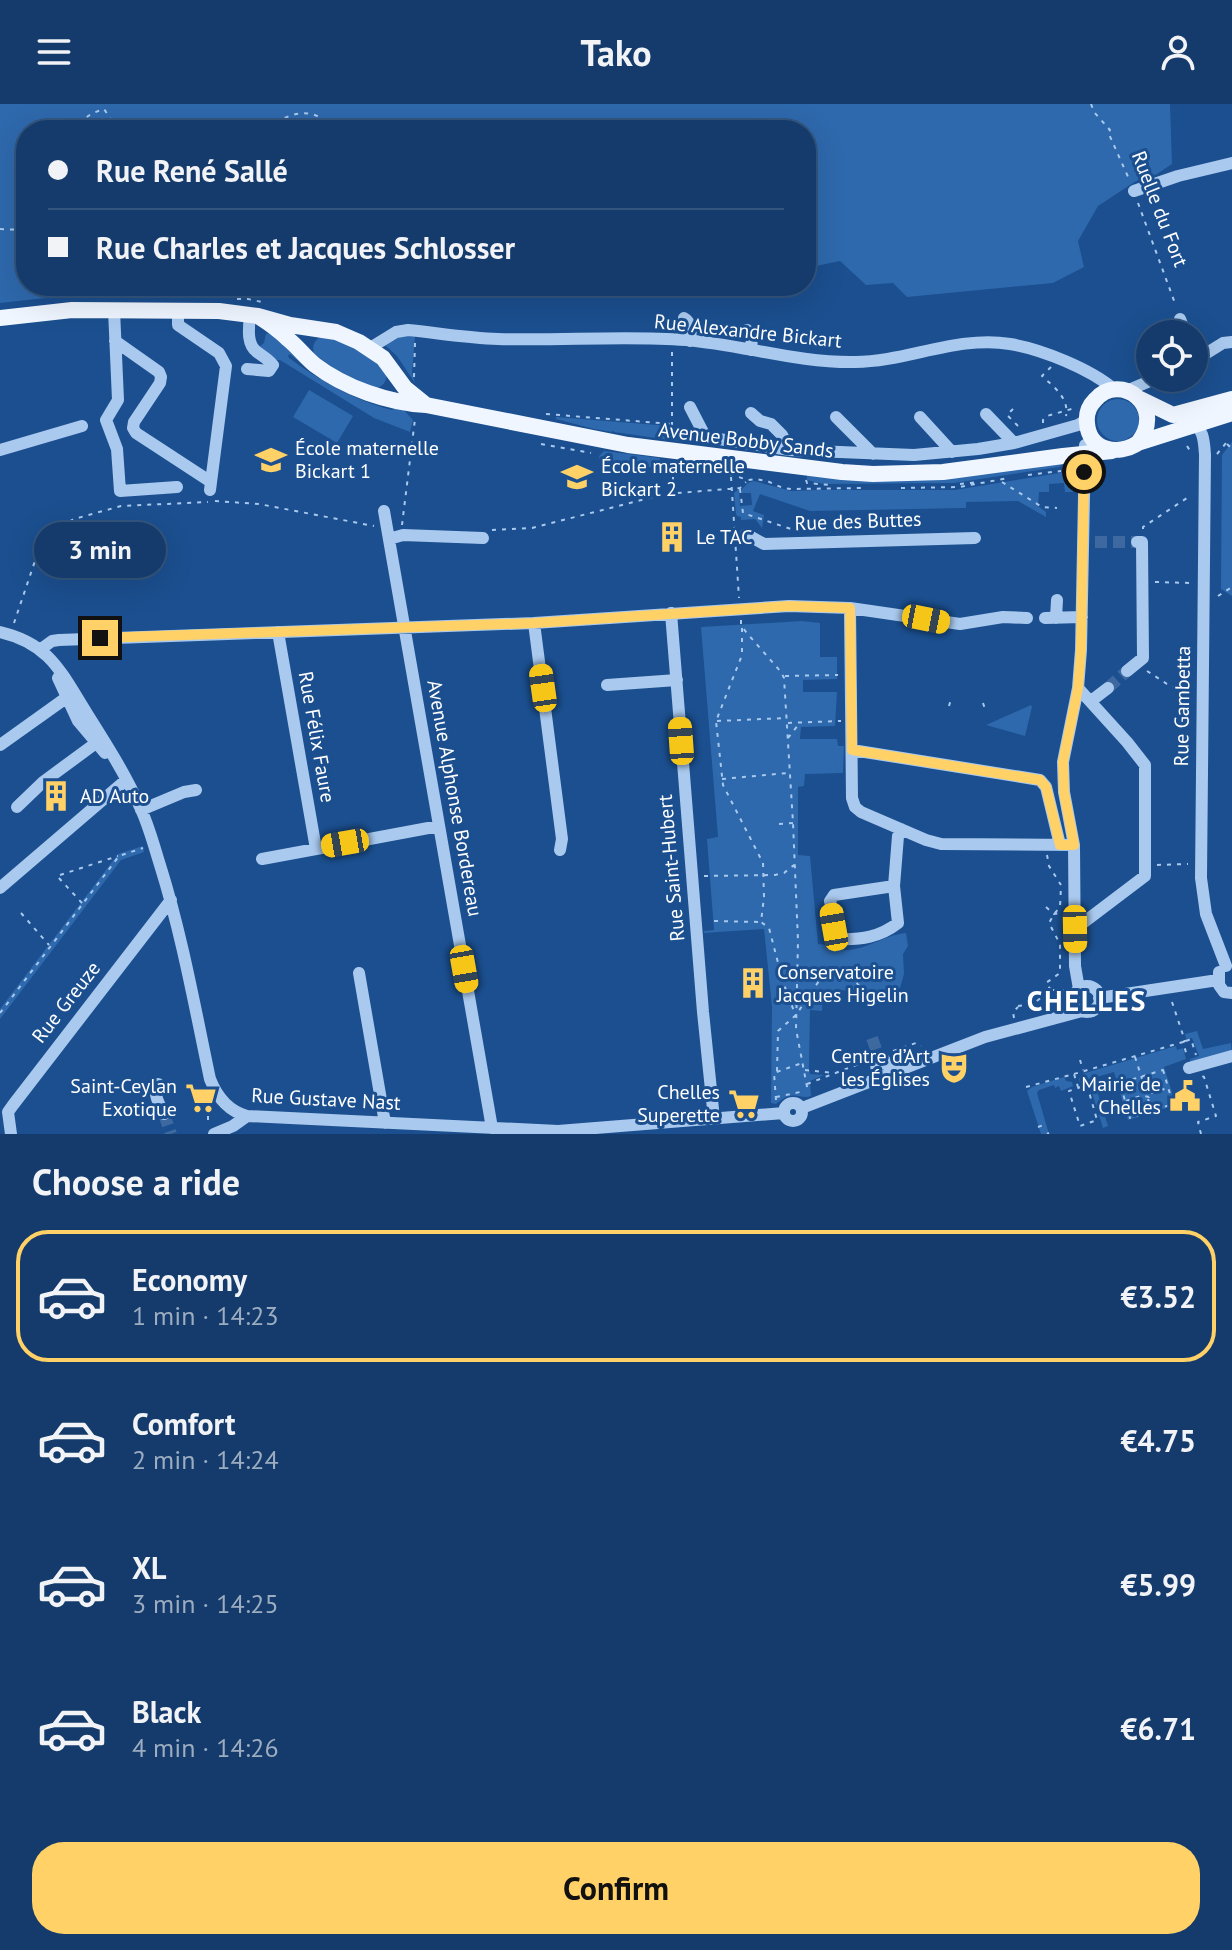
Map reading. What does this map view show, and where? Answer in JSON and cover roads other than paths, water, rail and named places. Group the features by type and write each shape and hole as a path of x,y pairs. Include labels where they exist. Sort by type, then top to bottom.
{"main road":[{"path":"0,318 72,310 219,311 254,315 347,336 370,348 383,358 405,388 426,405"},
{"path":"254,315 282,333 307,358"},
{"path":"307,358 308,339 325,330"},
{"name":"Avenue Bobby Sands","path":"307,358 340,381 409,404 591,439 675,448 805,469 873,474 956,471 1112,451"},
{"path":"377,395 390,384 393,372"},
{"path":"1128,393 1147,411 1144,436 1138,443"},
{"path":"1063,456 1076,446 1084,418 1098,396 1128,393 1175,423 1198,425 1232,413"},
{"path":"1084,418 1090,435 1112,451 1130,448 1175,423 1232,399"}],"street":[{"path":"1134,191 1232,163"},
{"path":"114,310 118,400 106,420 117,449 120,491 177,487"},
{"path":"115,341 159,372 161,377 134,422 136,433 210,486 226,366 219,353 178,325 178,311"},
{"path":"247,369 269,371 273,365 250,343 254,315"},
{"path":"684,318 689,323 690,341"},
{"name":"Rue Alexandre Bickart","path":"370,348 400,330 496,339 690,341 751,350 804,353 836,362 873,361 912,351 996,342 1026,347 1057,358 1128,393"},
{"path":"747,330 752,337 751,350"},
{"path":"1208,352 1223,343 1232,342"},
{"path":"869,347 873,361"},
{"path":"1128,393 1136,387"},
{"path":"690,407 705,436"},
{"path":"751,413 760,421 771,424 790,450"},
{"path":"986,414 1014,443"},
{"path":"836,417 873,454"},
{"path":"920,417 952,452"},
{"path":"675,448 705,436 790,450 914,455 1014,443 1078,425 1084,418"},
{"path":"1075,998 1075,929 1063,762 1078,688 1089,542 1084,418"},
{"path":"1175,423 1203,442"},
{"name":"Rue Gambetta","path":"1198,425 1205,455 1201,878 1206,914 1229,966"},
{"path":"0,450 82,426"},
{"name":"Avenue Alphonse Bordereau","path":"484,534 403,535 386,525 439,826 482,1031 492,1128"},
{"name":"Rue des Buttes","path":"746,534 764,544 975,538"},
{"path":"1131,668 1143,658 1140,542"},
{"path":"1057,600 1051,618 1082,617"},
{"path":"41,649 59,640 534,623 789,606 850,608 960,624 1003,617 1027,618"},
{"path":"850,608 852,798 855,807 927,845 1067,845"},
{"name":"Rue Saint-Hubert","path":"671,613 714,1119"},
{"path":"534,623 562,839 560,850"},
{"name":"Rue Gustave Nast","path":"0,632 23,639 41,649 51,660 64,676 102,746"},
{"name":"Rue Félix Faure","path":"278,632 316,849"},
{"name":"Rue Gustave Nast","path":"51,660 78,721 102,746"},
{"path":"607,685 677,680"},
{"path":"1075,929 1145,876 1145,765 1078,688"},
{"path":"1091,701 1108,688"},
{"path":"0,745 66,698"},
{"name":"Rue Gustave Nast","path":"66,698 74,701 126,780 141,810 171,900 210,1079 215,1093 232,1110 247,1116 455,1130 606,1131 714,1119 785,1118"},
{"path":"30,724 52,714 65,714 78,721"},
{"path":"17,807 43,782 102,746"},
{"path":"852,750 1040,780 1046,787 1067,845"},
{"path":"0,888 126,780"},
{"path":"141,810 196,790"},
{"path":"262,859 439,826"},
{"path":"894,886 834,895 830,901 838,939 856,940 885,933 898,923 894,886 901,829"},
{"name":"Rue Greuze","path":"11,1134 8,1112 171,900"},
{"path":"1229,966 1220,972 1218,980 1221,989 1232,993"},
{"path":"359,973 381,1127"},
{"path":"1099,998 1218,980"},
{"path":"785,1118 796,1121 801,1117 802,1108 995,1034 1058,1018 1075,998 1086,986 1093,988 1099,998 1098,1005 1093,1010 1075,998"},
{"path":"194,1005 208,1002"},
{"path":"1189,1065 1232,1056"},
{"path":"877,1078 876,1060 879,1057 892,1072"},
{"path":"158,1084 155,1091 164,1114"},
{"path":"212,1131 233,1126 247,1116"}],"tunnel":[{"path":"1095,542 1137,542"},
{"path":"1108,688 1127,671"},
{"path":"872,1038 879,1057"},
{"path":"164,1114 171,1134"}],"place":[{"name":"École maternelle Bickart 1","path":"271,460"},
{"name":"École maternelle Bickart 2","path":"577,477"},
{"name":"Le TAC","path":"672,537"},
{"name":"AD Auto","path":"56,796"},
{"name":"Conservatoire Jacques Higelin","path":"753,983"},
{"name":"Centre d’Art les Églises","path":"954,1068"},
{"name":"Mairie de Chelles","path":"1185,1096"},
{"name":"Saint-Ceylan Exotique","path":"201,1098"},
{"name":"Chelles Superette","path":"744,1104"}],"district":[{"name":"CHELLES","path":"1087,1000"}]}
